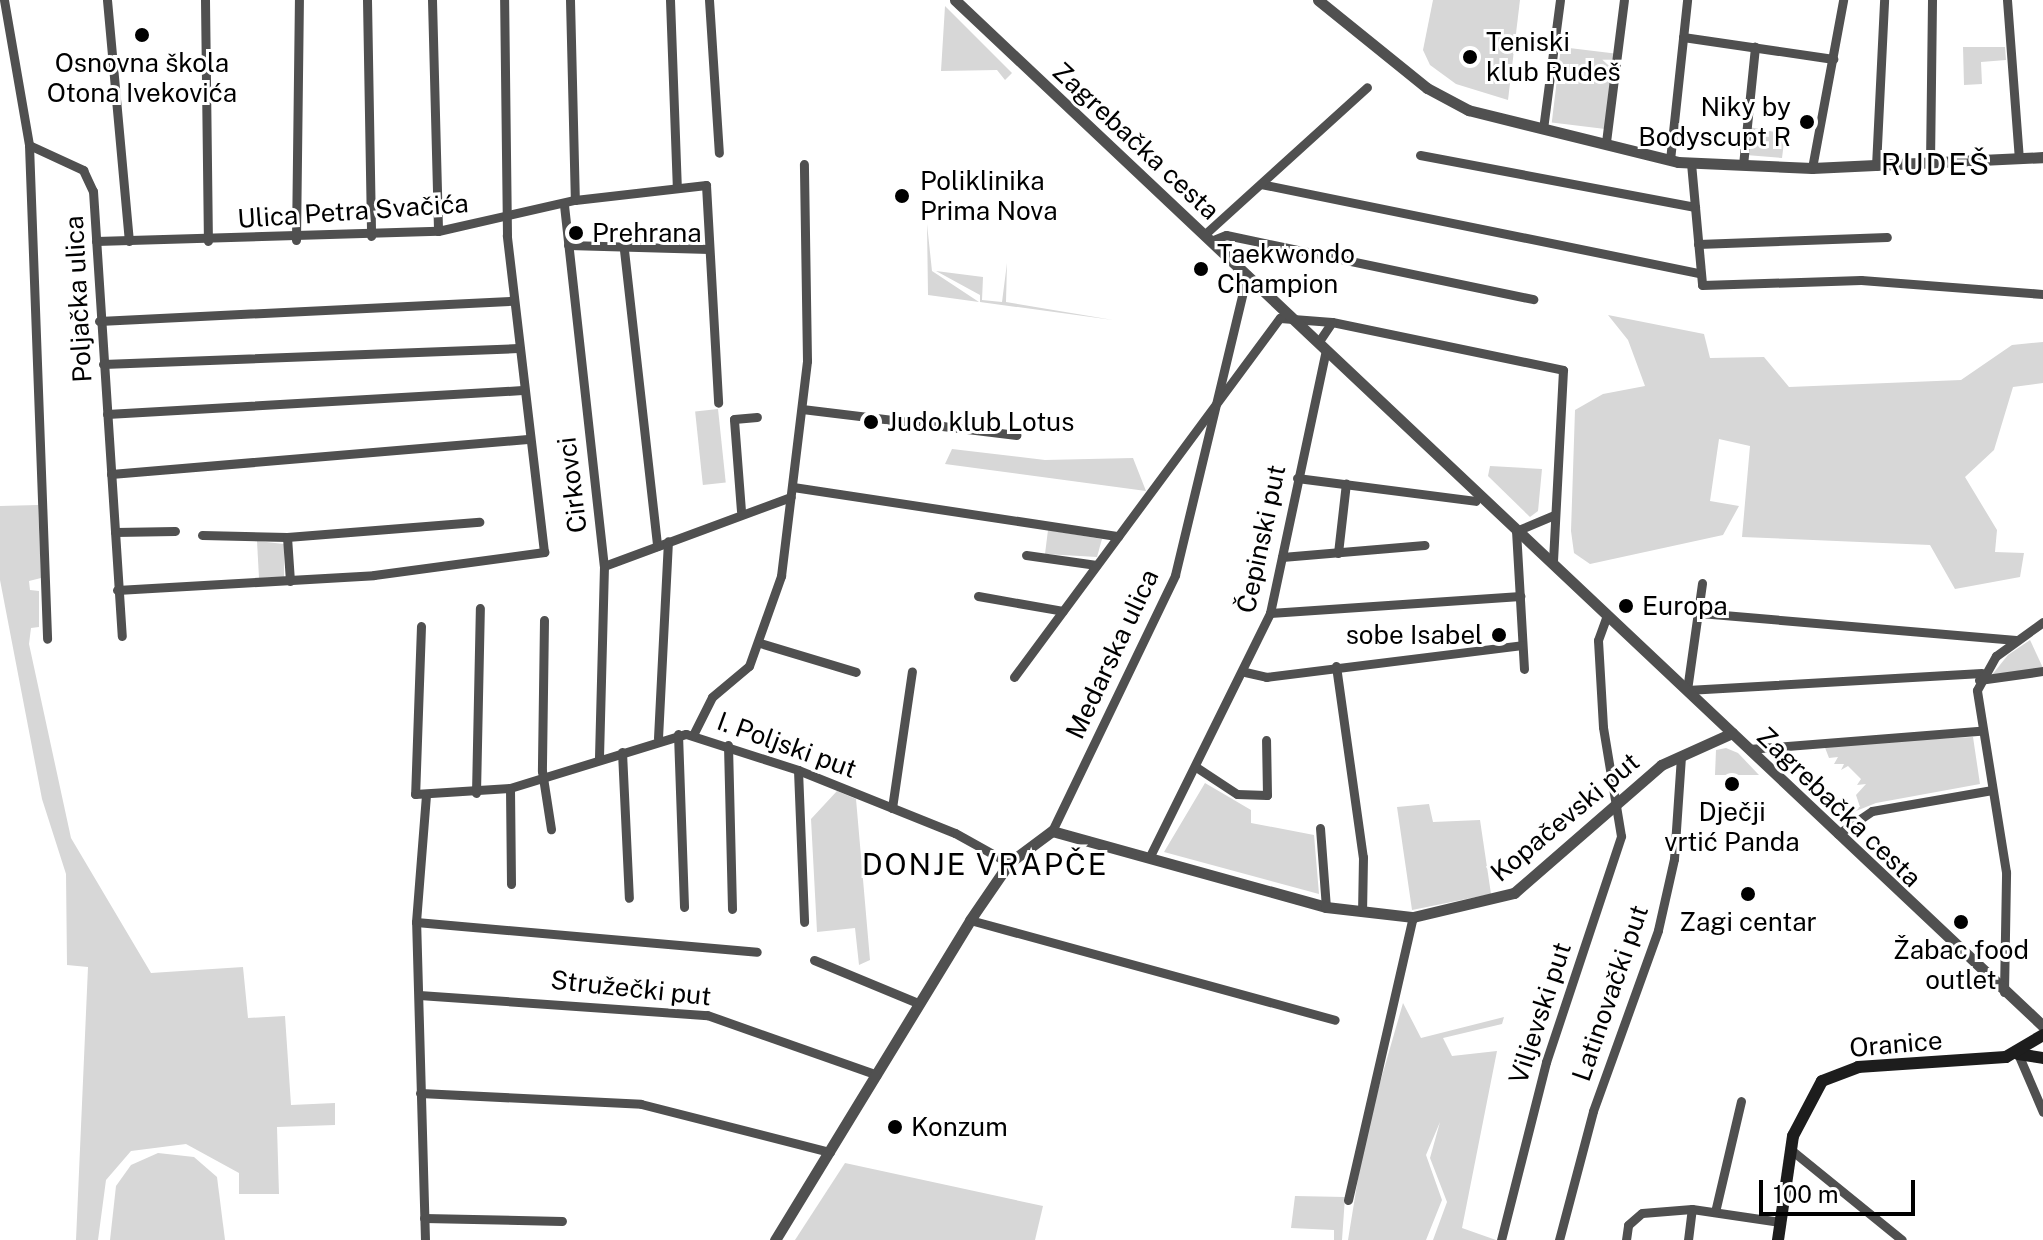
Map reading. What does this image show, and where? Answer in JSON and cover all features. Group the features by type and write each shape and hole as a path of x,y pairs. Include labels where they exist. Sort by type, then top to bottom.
{"main road":[{"path":"2018,1054 2043,1035"},
{"name":"Oranice","path":"1778,1240 1790,1149 1808,1097 1837,1072 2018,1054 2043,1058"}],"street":[{"path":"4,0 29,145 47,639"},
{"path":"107,0 129,241"},
{"path":"205,0 208,241"},
{"path":"296,240 299,0"},
{"path":"367,0 371,236"},
{"path":"432,0 438,231"},
{"path":"117,590 290,581 544,552 513,301 508,219 504,0"},
{"path":"570,0 575,200"},
{"path":"670,0 677,187"},
{"path":"709,0 719,153"},
{"name":"Zagrebačka cesta","path":"955,0 1687,690 1980,973 2043,1026"},
{"path":"1318,0 1453,103 1670,160 1812,168 2043,157"},
{"path":"1543,129 1560,0"},
{"path":"1606,142 1624,0"},
{"path":"1670,160 1687,0"},
{"path":"1812,168 1843,0"},
{"path":"1876,166 1884,0"},
{"path":"1930,164 1932,0"},
{"path":"2007,0 2019,159"},
{"path":"1683,37 1833,59"},
{"path":"1743,165 1755,47"},
{"path":"1207,238 1367,87"},
{"name":"Poljačka ulica","path":"29,145 87,176 96,241 122,636"},
{"path":"1420,155 1695,207"},
{"path":"1691,163 1702,285 1861,280 2043,294"},
{"path":"693,735 712,697 742,679 760,643 781,576 802,409 804,164"},
{"path":"1261,184 1700,273"},
{"name":"Ulica Petra Svačića","path":"96,241 296,240 438,231 508,219 575,200 706,185 709,249"},
{"name":"Cirkovci","path":"564,205 604,566 599,760"},
{"path":"1207,238 1226,235 1533,299"},
{"path":"1698,244 1887,237"},
{"path":"568,245 624,250 709,249 718,403"},
{"path":"624,250 657,546"},
{"name":"Medarska ulica","path":"775,1240 970,920 1009,863 1052,831 1167,595 1247,274"},
{"path":"99,321 513,301"},
{"path":"1014,677 1286,315 1563,370 1553,563"},
{"path":"1322,347 1332,322"},
{"name":"Čepinski put","path":"1149,858 1245,672 1270,613 1322,347"},
{"path":"103,364 518,348"},
{"path":"107,414 522,390"},
{"path":"802,409 1016,435"},
{"path":"741,511 734,419 757,417"},
{"path":"111,474 528,439"},
{"path":"1297,478 1476,501"},
{"path":"1338,553 1346,483"},
{"path":"604,566 792,492 1118,536"},
{"path":"1524,669 1516,531 1554,515"},
{"path":"202,535 287,537 479,522"},
{"path":"115,532 175,531"},
{"path":"287,537 290,581"},
{"path":"658,738 668,541"},
{"path":"1282,557 1424,545"},
{"path":"1026,555 1096,565"},
{"path":"1702,583 1687,690 1981,677 2043,671"},
{"path":"978,596 1063,611"},
{"path":"1270,613 1520,596"},
{"path":"476,793 480,608"},
{"path":"1700,613 2016,640"},
{"path":"1607,615 1598,640 1613,804"},
{"path":"544,620 544,777 551,829"},
{"path":"2004,992 2006,872 1980,731 1981,677 2016,640 2043,622"},
{"path":"421,626 411,781 415,794 426,795 416,922 425,1240"},
{"path":"760,643 856,672"},
{"path":"1245,672 1266,677 1522,645"},
{"path":"1336,666 1363,857 1362,912"},
{"path":"892,808 912,671"},
{"path":"1749,749 1980,731"},
{"name":"Kopačevski put","path":"1052,831 1326,907 1413,917 1477,908 1514,893 1613,804 1681,757 1732,733"},
{"path":"678,734 684,907"},
{"name":"I. Poljski put","path":"426,795 510,788 658,738 693,735 798,770 892,808 1009,863"},
{"path":"1196,767 1237,794 1267,795 1266,740"},
{"path":"728,745 732,909"},
{"path":"622,752 629,898"},
{"name":"Latinovački put","path":"1559,1240 1593,1111 1658,930 1674,859 1681,757"},
{"path":"798,770 804,922"},
{"path":"510,788 511,884"},
{"path":"1838,834 1872,811 1992,790"},
{"name":"Viljevski put","path":"1501,1240 1546,1062 1621,836 1613,804"},
{"path":"1320,828 1326,907"},
{"path":"1348,1200 1413,917"},
{"path":"970,920 1335,1020"},
{"path":"416,922 757,952"},
{"path":"1980,973 2006,958"},
{"path":"814,960 918,1003"},
{"name":"Stružečki put","path":"419,995 707,1015 877,1075"},
{"path":"2018,1054 2043,1112"},
{"path":"420,1093 641,1104 830,1152"},
{"path":"1715,1212 1741,1101"},
{"path":"1790,1149 1902,1240"},
{"path":"1688,1240 1692,1209"},
{"path":"1626,1240 1634,1216 1692,1209 1780,1222"},
{"path":"424,1218 562,1221"}],"shaded area":[{"name":"Teniski klub Rudeš","path":"1433,0 1520,0 1508,100 1456,84 1430,65 1423,50"},
{"path":"945,6 1012,73 1005,80 997,70 941,71"},
{"path":"1561,47 1615,54 1605,129 1552,122"},
{"path":"1963,47 2005,47 2006,60 1981,62 1982,84 1964,85"},
{"path":"1749,127 1785,134 1782,158 1746,155"},
{"path":"927,224 932,271 979,302 928,295"},
{"path":"1007,263 1006,302 1113,320 980,302 980,295 936,271 983,277 982,300 1002,302"},
{"path":"1608,315 1704,334 1710,358 1764,357 1789,387 1961,380 2012,345 2043,342 2043,383 2013,387 1994,450 1965,477 1997,530 1995,552 2024,553 2020,577 1955,589 1930,545 1742,537 1750,446 1719,439 1710,501 1739,506 1723,535 1590,564 1574,553 1571,531 1575,410 1603,394 1645,386 1628,340"},
{"path":"718,409 726,483 703,485 695,411"},
{"path":"952,449 1045,460 1133,458 1146,491 945,464"},
{"path":"1490,466 1542,469 1538,511 1530,517 1488,476"},
{"path":"38,505 41,578 29,581 30,590 39,591 39,627 31,628 29,644 71,838 151,973 243,967 248,1018 285,1016 291,1105 335,1103 335,1125 277,1127 279,1194 239,1194 239,1173 186,1144 131,1151 106,1180 98,1240 76,1240 88,967 67,965 66,874 42,799 0,580 0,506"},
{"path":"1048,530 1102,539 1097,557 1045,554"},
{"path":"257,541 284,544 284,577 259,578"},
{"path":"2030,640 2043,668 1991,676 2008,655"},
{"path":"1973,737 1980,784 1876,803 1841,817 1844,807 1860,807 1856,795 1866,784 1857,785 1861,779 1848,766 1841,770 1844,764 1834,764 1838,757 1829,758 1824,745"},
{"path":"1726,748 1738,753 1759,775 1715,775 1716,750"},
{"path":"1205,783 1251,810 1251,823 1314,835 1319,894 1164,852"},
{"path":"837,791 856,799 870,960 859,965 855,928 817,932 811,819"},
{"path":"1429,804 1433,822 1480,820 1491,894 1412,910 1397,807"},
{"path":"1403,1003 1421,1038 1504,1017 1502,1024 1443,1038 1452,1056 1497,1051 1462,1228 1496,1240 1433,1240 1447,1202 1430,1158 1440,1122 1426,1155 1442,1200 1426,1240 1348,1240 1365,1135"},
{"path":"158,1153 194,1157 217,1177 225,1240 110,1240 116,1186 131,1165"},
{"path":"845,1163 1043,1206 1035,1240 795,1240"},
{"path":"1295,1196 1345,1197 1342,1240 1334,1240 1334,1230 1291,1228"}],"place":[{"name":"Osnovna škola Otona Ivekovića","path":"142,35"},
{"name":"Teniski klub Rudeš","path":"1470,57"},
{"name":"Niky by Bodyscupt R","path":"1807,122"},
{"name":"Poliklinika Prima Nova","path":"902,196"},
{"name":"Prehrana","path":"576,233"},
{"name":"Taekwondo Champion","path":"1201,269"},
{"name":"Judo klub Lotus","path":"871,422"},
{"name":"Europa","path":"1626,606"},
{"name":"sobe Isabel","path":"1499,635"},
{"name":"Dječji vrtić Panda","path":"1732,784"},
{"name":"Zagi centar","path":"1748,894"},
{"name":"Žabac food outlet","path":"1961,922"},
{"name":"Konzum","path":"895,1127"}],"district":[{"name":"RUDEŠ","path":"1936,164"},
{"name":"DONJE VRAPČE","path":"985,864"}]}
